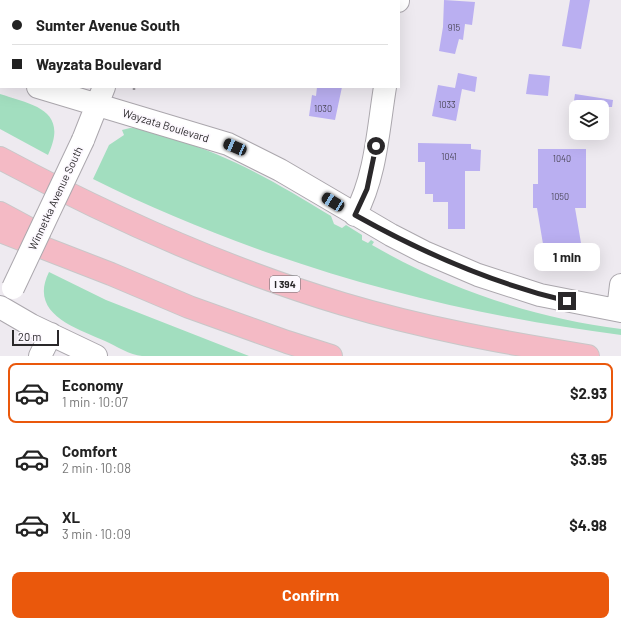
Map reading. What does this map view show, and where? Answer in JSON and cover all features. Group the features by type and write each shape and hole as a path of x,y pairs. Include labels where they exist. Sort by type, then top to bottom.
{"highway":[{"name":"I 394","path":"0,158 128,222 184,247 305,292 423,325 512,344 588,356"},
{"path":"0,213 111,274"},
{"path":"0,231 111,274 189,307 286,342 331,356"}],"street":[{"name":"Wayzata Boulevard","path":"45,88 100,96 228,144 280,170 355,215 424,252 478,275 540,295 619,311"},
{"path":"355,215 364,199 371,175 385,88"},
{"name":"Winnetka Avenue South","path":"2,308 13,288 83,140 100,96"},
{"path":"619,311 621,285"},
{"path":"2,308 96,356"},
{"path":"40,356 51,334"}],"green space":[{"path":"0,94 36,106 45,112 51,119 54,128 53,140 48,155 0,129"},
{"path":"130,128 146,130 194,145 235,162 331,216 334,224 342,228 346,225 362,235 362,240 368,243 371,240 374,242 372,245 401,261 461,288 524,309 588,324 621,329 621,335 553,325 417,297 350,279 219,235 93,179 109,145 124,135 122,130"},
{"path":"49,272 106,300 249,356 142,356 128,352 69,325 50,309 45,299 44,286"}],"building":[{"path":"444,0 475,2 472,25 465,24 463,40 459,39 455,54 439,51 443,27"},
{"path":"570,0 590,0 581,49 562,46"},
{"path":"458,73 477,77 475,92 462,89 456,121 432,116 438,85 455,88"},
{"path":"529,74 550,76 548,96 526,94"},
{"path":"317,88 342,88 335,120 309,116 312,95 316,96"},
{"path":"575,94 613,100 612,107 609,107 609,100 574,100"},
{"path":"418,143 471,144 471,149 481,150 480,171 465,171 465,229 448,229 448,202 433,202 433,194 425,194 425,162 418,162"},
{"path":"538,149 586,149 586,208 575,208 581,243 551,251 551,249 544,250 537,208 533,208 533,184 538,184"}],"route":[{"path":"376,146 371,175 364,199 355,215 424,252 464,270 509,286 567,301"}]}
